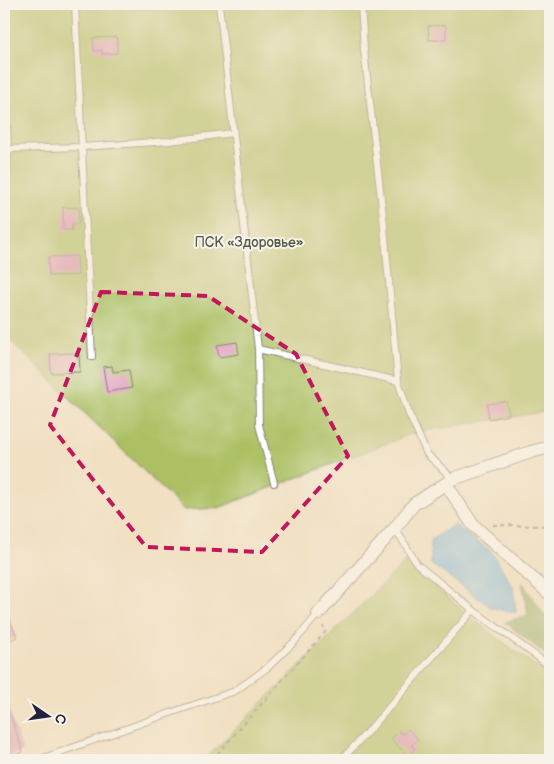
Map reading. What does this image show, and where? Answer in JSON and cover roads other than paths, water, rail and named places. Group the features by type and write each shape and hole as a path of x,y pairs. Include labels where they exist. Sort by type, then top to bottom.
{"street":[{"path":"318,614 414,504 450,482 531,452 550,447"},
{"path":"450,482 473,525 550,594"}],"lane":[{"path":"75,4 92,357"},
{"path":"219,4 258,349 259,424 274,483"},
{"path":"362,4 364,50 383,216 398,381 409,414 427,454 450,482"},
{"path":"4,56 8,149 4,231"},
{"path":"8,149 82,147 169,141 233,133"},
{"path":"258,349 398,381"},
{"path":"395,528 417,564 473,610 550,666"},
{"path":"341,760 473,610"},
{"path":"38,760 235,691 268,668 318,614"}],"water":[{"path":"454,525 491,551 513,587 516,613 492,608 431,564 431,540"}],"park label":[{"name":"ПСК «Здоровье»","path":"249,242"}]}
